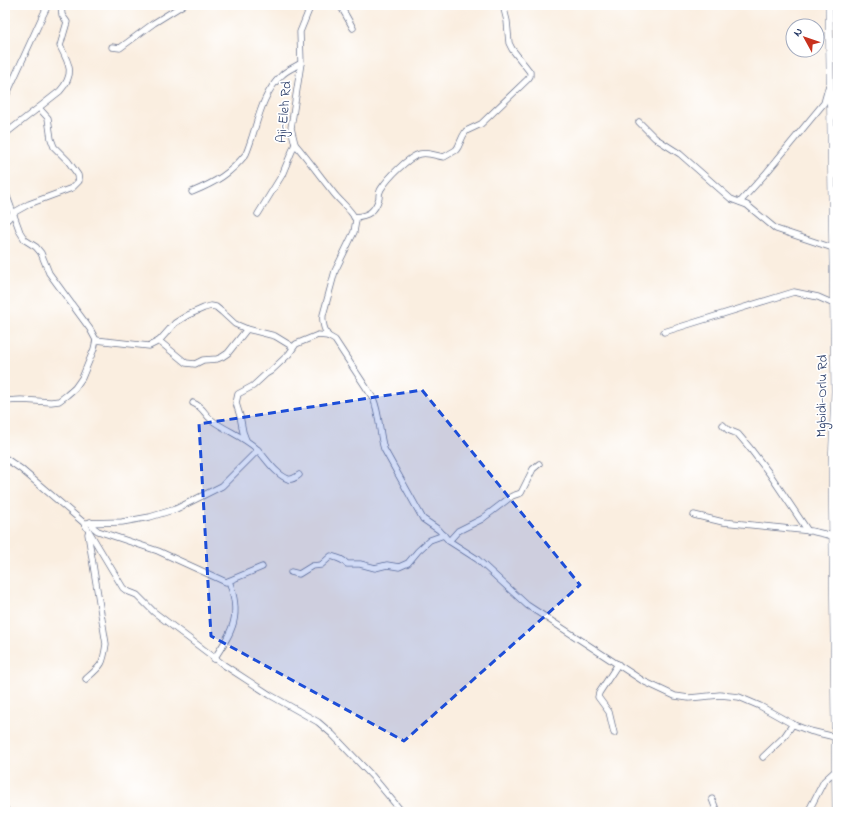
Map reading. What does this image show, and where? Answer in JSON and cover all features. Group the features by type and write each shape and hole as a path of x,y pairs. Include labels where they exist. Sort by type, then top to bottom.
{"main road":[{"name":"Mgbidi-Orlu Rd","path":"829,5 833,248 836,265 836,293 834,304 835,391 832,464 836,597 836,812"}],"street":[{"path":"5,98 48,5"},
{"path":"5,134 60,91 69,78 70,71 68,61 60,46 67,22 62,15 61,5"},
{"path":"112,47 120,48 154,23 183,5"},
{"name":"Aji-Eleh Rd","path":"258,214 282,174 295,144 291,128 300,64 300,32 310,5"},
{"path":"340,5 353,28"},
{"path":"354,217 363,216 372,211 375,207 382,187 409,160 422,154 444,156 456,150 466,131 481,124 528,79 530,72 509,43 507,21 503,5"},
{"path":"192,192 220,179 233,170 246,154 250,146 256,122 266,97 276,81 283,73 300,64"},
{"path":"740,202 824,103 831,77"},
{"path":"831,106 838,120"},
{"path":"5,220 8,219 13,213 30,204 72,188 79,181 78,176 68,160 54,146 50,139 48,118 39,108"},
{"path":"639,122 655,138 680,154 731,199 747,205 776,229 833,248"},
{"path":"295,144 333,193 349,210 354,217 356,224 354,232 335,271 323,315 322,322 328,336"},
{"path":"832,154 838,162"},
{"path":"833,235 837,212 838,189"},
{"path":"5,191 20,232 25,240 36,247 41,253 49,273 90,329 96,340 94,349 82,378 75,388 59,401 5,401"},
{"path":"664,332 794,292 818,297 834,304"},
{"path":"96,340 149,346 158,341 175,323 188,315 211,306 216,307 234,324 275,336 293,347"},
{"path":"158,341 186,363 195,364 203,360 218,359 228,353 247,329"},
{"path":"246,440 236,404 238,394 253,386 274,368 296,344 314,336 328,336 335,340 373,398 376,406 384,450 423,519 449,541 477,559 527,605 643,681 675,696 689,698 720,695 739,697 760,706 793,724 810,731 835,737"},
{"path":"193,403 202,408 207,416 218,424 246,440 258,450 273,468 285,477 294,479 299,475"},
{"path":"723,425 728,430 738,434 769,473 808,531"},
{"path":"84,523 122,522 176,509 222,486 258,450"},
{"path":"5,458 21,469 84,523 123,588 137,596 154,612 214,659 270,695 318,722 332,734 373,777 402,812"},
{"path":"449,541 458,531 482,519 512,496 521,493 533,469 539,464"},
{"path":"694,515 723,522 808,531 833,536"},
{"path":"90,522 94,528 108,536 158,551 226,582 262,567"},
{"path":"86,679 99,668 104,660 106,644 87,529"},
{"path":"291,572 298,574 312,566 321,565 331,556 339,558 347,564 360,564 375,568 387,565 399,567 408,563 430,540 444,536"},
{"path":"214,659 229,636 234,625 235,605 229,581"},
{"path":"614,733 609,712 598,697 618,664"},
{"path":"763,757 780,742 793,724"},
{"path":"808,812 824,780 837,771"},
{"path":"712,799 717,812"},
{"path":"5,808 6,812"}],"highlighted area":[{"path":"422,390 580,585 404,741 211,636 199,424"}]}
